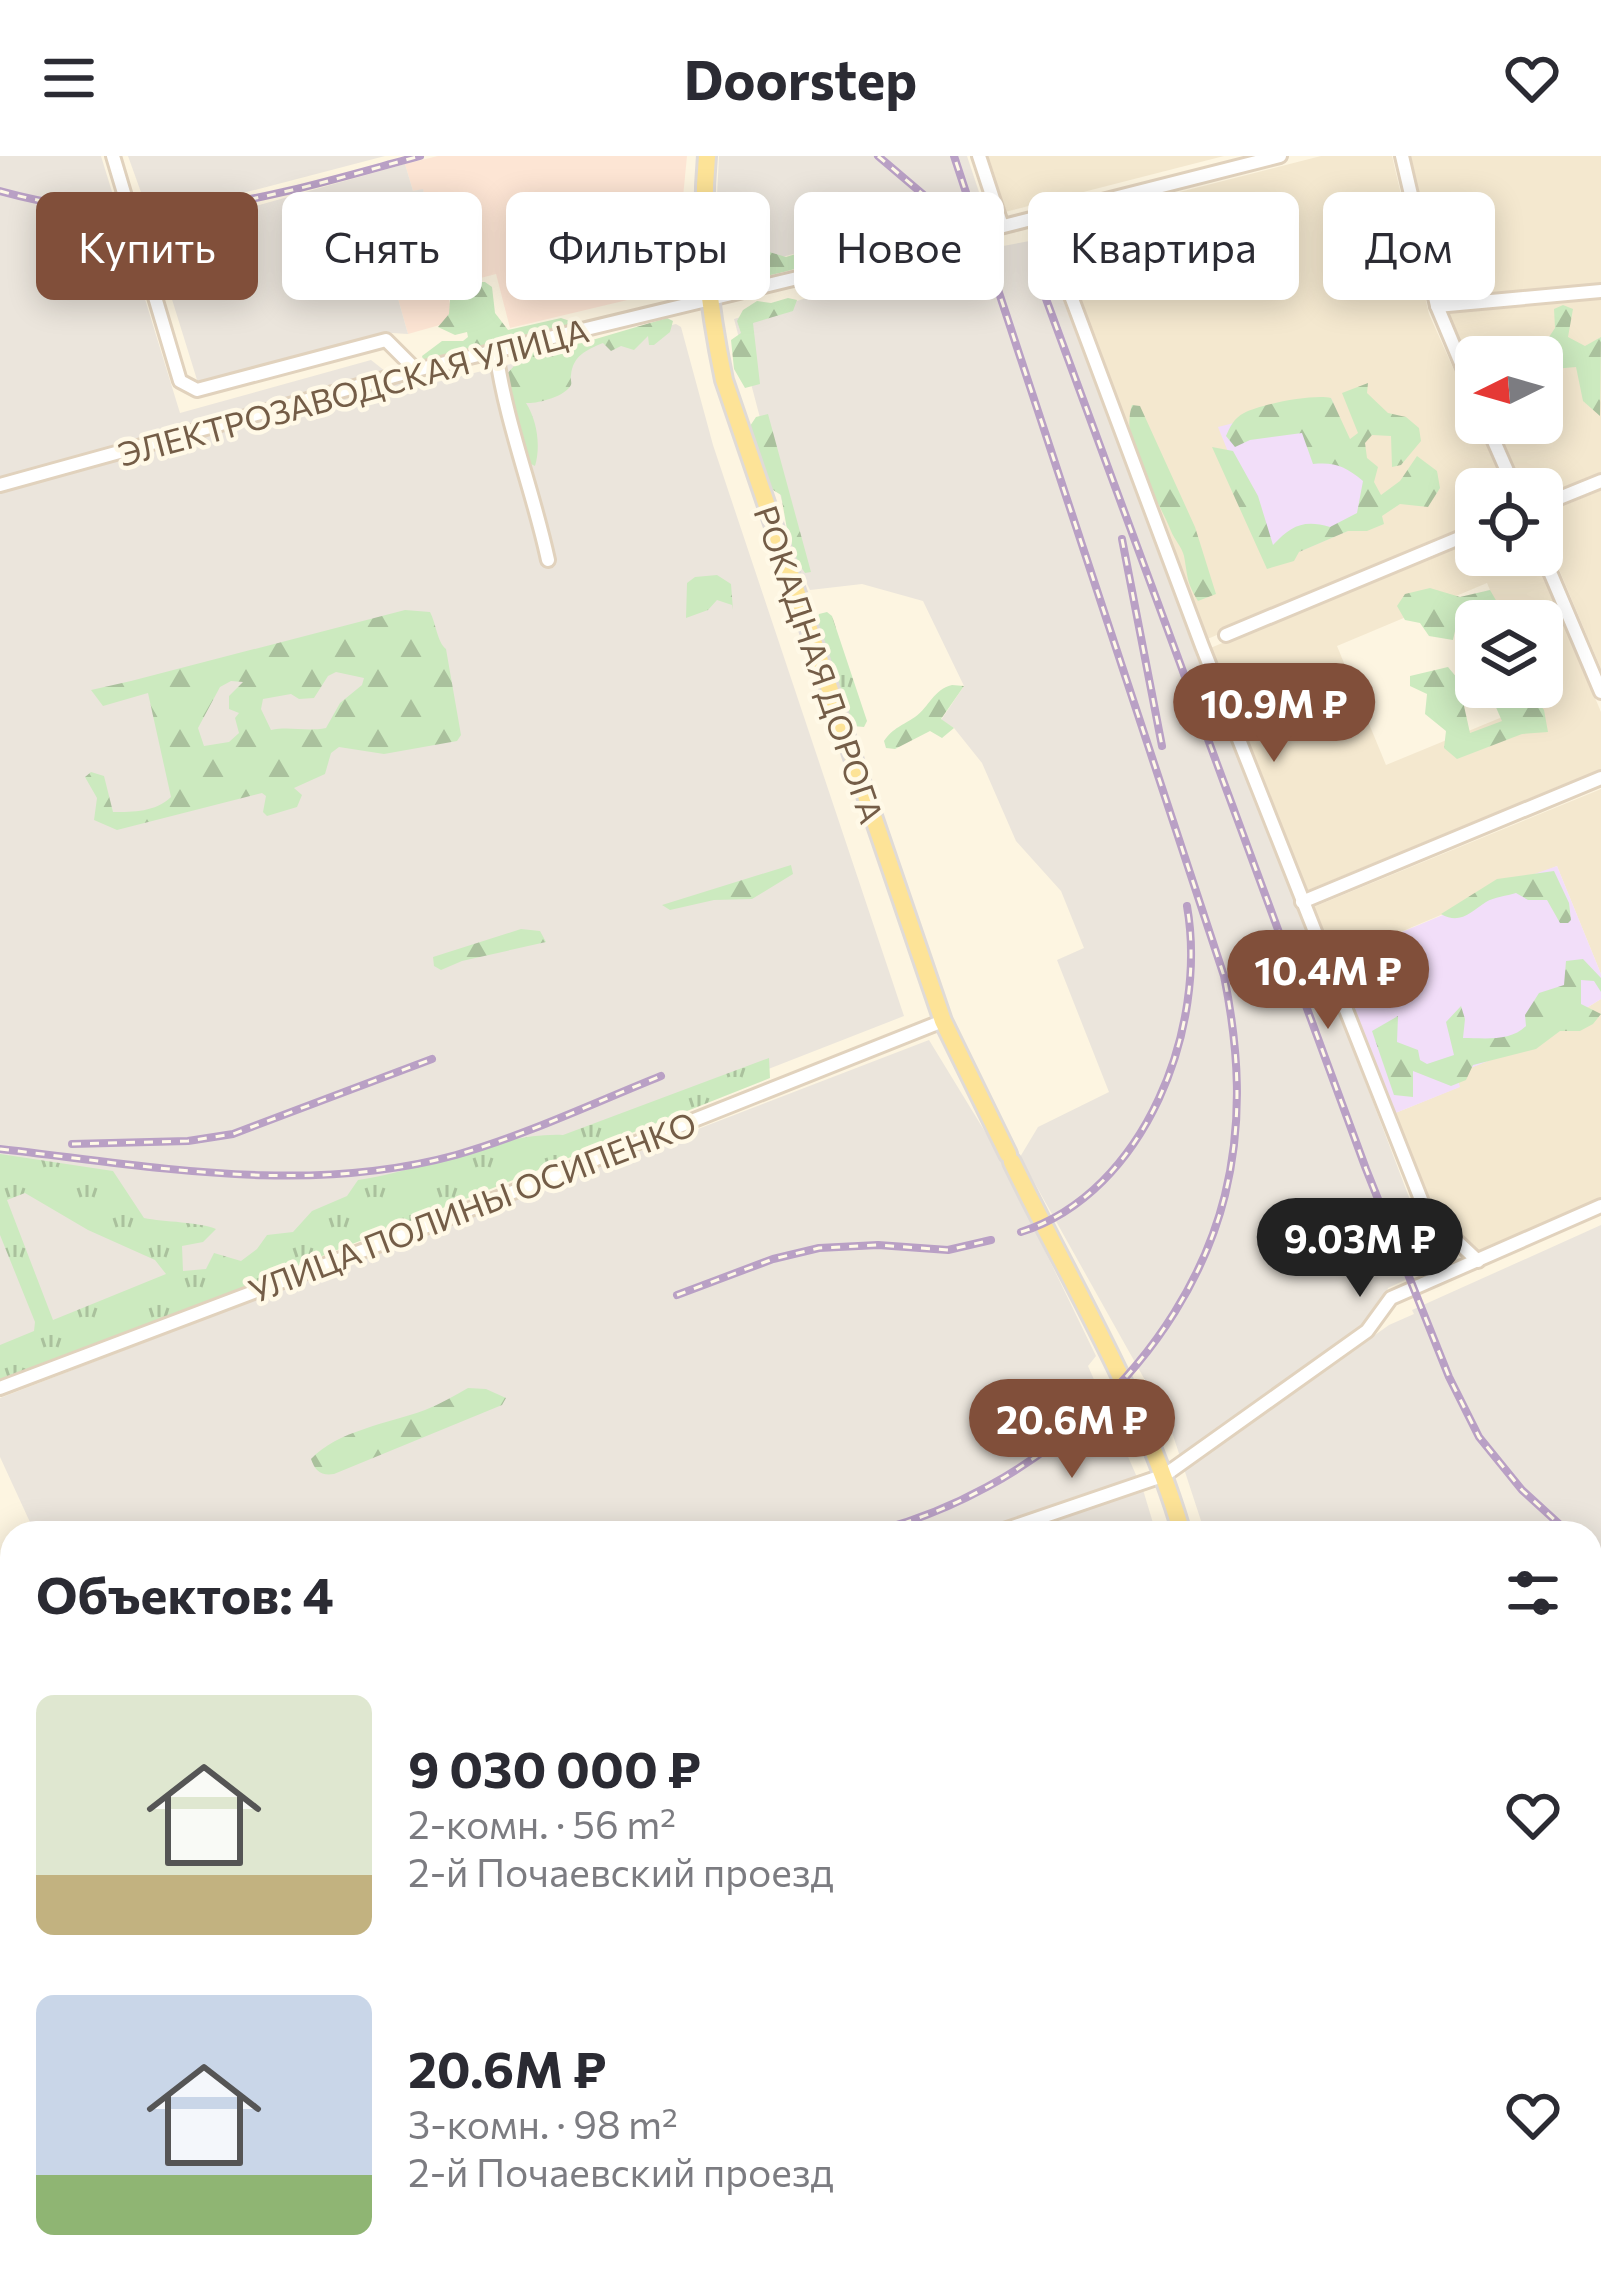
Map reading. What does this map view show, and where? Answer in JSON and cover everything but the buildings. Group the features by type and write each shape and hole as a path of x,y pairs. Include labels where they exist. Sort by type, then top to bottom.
{"main road":[{"name":"РОКАДНАЯ ДОРОГА","path":"705,192 707,156"},
{"name":"РОКАДНАЯ ДОРОГА","path":"707,300 738,424 943,1022 1112,1357 1165,1475 1178,1521"}],"street":[{"path":"113,156 180,381 197,390 386,340 416,370"},
{"path":"979,156 991,192"},
{"name":"ЭЛЕКТРОЗАВОДСКАЯ УЛИЦА","path":"1137,192 1280,156"},
{"path":"1402,156 1438,306 1455,348"},
{"path":"1438,306 1601,291"},
{"name":"ЭЛЕКТРОЗАВОДСКАЯ УЛИЦА","path":"0,485 416,370 703,300"},
{"path":"1073,300 1302,902 1426,1212 1478,1261"},
{"path":"496,352 523,475 548,560"},
{"path":"1563,496 1601,481"},
{"path":"1226,635 1455,540"},
{"path":"1552,576 1601,692"},
{"path":"1302,902 1601,778"},
{"name":"УЛИЦА ПОЛИНЫ ОСИПЕНКО","path":"0,1388 420,1229 943,1022"},
{"path":"1030,1521 1165,1475 1367,1331 1391,1298 1601,1206"}],"shaded area":[{"path":"0,156 101,156 112,192 36,192 36,300 145,300 180,413 371,360 408,389 676,324 681,327 713,445 904,1016 0,1370"},
{"path":"128,156 385,156 247,192 141,192"},
{"path":"438,156 687,156 683,192 506,192 506,300 627,300 510,328 496,274 482,278 482,192 413,191 405,164"},
{"path":"719,156 967,156 979,192 794,192 794,254 770,260 770,192 717,192"},
{"path":"986,156 1224,156 1083,192 1028,192 1028,206 1005,212 1004,192 998,192"},
{"path":"1321,156 1392,156 1400,192 1323,192 1323,300 1426,300 1455,372 1455,444 1487,444 1498,468 1455,468 1455,535 1205,640 1078,300 1299,300 1299,192 1180,192"},
{"path":"1409,156 1601,156 1601,285 1495,294 1495,192 1417,192"},
{"path":"405,164 413,191 424,192 305,192"},
{"path":"282,199 282,300 398,300 408,334 392,333 198,383 172,300 258,300 258,205"},
{"path":"1028,241 1028,300 1069,300 1435,1266 1388,1288 1381,1308 1353,1338 1272,1392 1281,1402 1389,1325 1414,1314 1412,1310 1601,1225 1601,1521 1201,1521 1169,1423 1020,1157 1038,1127 1109,1092 1057,960 1084,948 1061,891 1016,841 982,763 954,728 941,720 964,686 923,601 862,584 810,590 800,570 734,319 800,300 1004,300 1004,246"},
{"path":"1601,298 1601,472 1563,487 1563,468 1515,468 1504,444 1563,444 1563,336 1457,336 1447,313"},
{"path":"398,300 449,300 454,321 408,334"},
{"path":"1331,398 1382,516 1273,563 1218,427"},
{"path":"1601,490 1601,669 1562,576 1563,506"},
{"path":"1455,546 1455,576 1544,576 1554,600 1494,600 1487,583 1337,646 1386,765 1524,708 1563,708 1563,622 1601,712 1601,769 1306,891 1208,649"},
{"path":"1601,789 1601,974 1557,866 1332,961 1311,908"},
{"path":"1557,866 1601,974 1601,999 1527,1045 1456,1074 1460,1087 1393,1114 1332,961 1462,907 1475,895"},
{"path":"1601,999 1601,1198 1477,1251 1432,1208 1393,1114 1459,1087 1455,1074 1527,1045"},
{"path":"929,1040 995,1148 1096,1356 1088,1366 1152,1521 29,1521 0,1457 0,1398"}],"green space":[{"path":"770,252 794,255 794,269 770,275"},
{"path":"485,282 492,287 495,313 508,330 561,318 570,321 566,329 424,363 422,356 442,341 468,337 467,332 455,335 438,327 449,314 450,300 482,300"},
{"path":"797,300 793,311 753,323 760,384 745,388 734,369 731,340 741,333 737,321 743,310 757,301"},
{"path":"1563,305 1573,309 1568,337 1585,346 1601,337 1600,416 1583,401 1576,367 1563,368 1563,336 1550,336 1555,328 1554,309"},
{"path":"667,318 673,321 670,332 654,345 649,345 648,336 634,350 621,346 611,351 603,343 581,354 574,363 571,385 563,393 526,403 538,442 535,466 531,464 505,376 523,356"},
{"path":"1368,383 1367,393 1388,413 1406,417 1419,428 1421,441 1401,465 1392,467 1391,436 1372,435 1365,443 1367,458 1378,467 1374,482 1381,495 1400,481 1417,456 1437,471 1440,488 1428,507 1400,504 1382,516 1384,524 1367,531 1348,531 1299,552 1294,561 1267,569 1212,447 1233,451 1258,496 1273,545 1298,526 1330,527 1357,513 1363,481 1339,466 1313,464 1302,433 1250,440 1235,447 1226,436 1238,417 1252,410 1323,397 1331,398 1350,439 1358,433 1342,393"},
{"path":"1132,405 1140,406 1195,527 1216,594 1198,601 1191,588 1183,553 1135,454 1129,421"},
{"path":"768,414 811,572 805,573 791,552 781,495 770,488 750,426 756,417"},
{"path":"717,575 731,584 733,610 732,605 717,600 708,610 686,618 687,583 695,577"},
{"path":"1430,588 1460,597 1490,590 1496,600 1455,600 1453,640 1429,636 1420,623 1405,620 1397,606 1405,594"},
{"path":"405,610 430,612 446,649 461,735 457,741 384,754 339,747 331,753 325,774 294,788 302,795 297,807 267,816 262,793 117,830 94,820 97,798 85,777 91,772 104,776 113,812 151,808 171,797 148,693 103,706 91,690","holes":["336,672 364,678 340,703 326,728 271,730 261,709 263,699 291,694 314,698","243,682 229,696 229,709 239,713 235,718 239,733 229,742 204,746 198,728 220,687"]},
{"path":"827,612 867,721 864,727 853,726 817,620"},
{"path":"1448,667 1455,675 1455,708 1464,708 1470,733 1502,721 1496,708 1542,708 1548,732 1522,734 1457,759 1444,748 1446,731 1425,714 1427,694 1410,686 1410,676"},
{"path":"952,685 964,686 941,719 954,728 942,738 930,731 895,749 886,748 884,741 891,733"},
{"path":"791,865 793,874 752,899 714,900 670,910 662,905"},
{"path":"1554,871 1569,903 1568,923 1560,923 1547,900 1528,900 1516,893 1489,900 1460,918 1441,914 1497,879"},
{"path":"521,929 540,931 546,942 441,970 434,966 433,957"},
{"path":"1583,959 1601,978 1601,992 1594,981 1581,980 1581,1004 1601,1014 1593,1024 1580,1031 1560,1031 1536,1049 1473,1065 1466,1080 1451,1086 1413,1071 1413,1097 1394,1095 1372,1031 1398,1016 1397,1042 1418,1050 1420,1060 1427,1064 1454,1055 1446,1022 1461,1006 1463,1038 1512,1035 1526,1026 1525,1015 1539,993 1564,985 1566,961"},
{"path":"769,1058 770,1078 0,1384 0,1345 34,1331 35,1322 0,1235 0,1154 113,1171 144,1218 216,1229 203,1242 182,1246 183,1271 206,1269 214,1253 241,1261 267,1235 293,1232 312,1211 347,1196 358,1180 514,1140 563,1135","holes":["25,1193 88,1230 155,1260 166,1274 53,1320 7,1200"]},
{"path":"468,1388 486,1389 506,1398 502,1405 334,1474 317,1470 311,1459 335,1441 425,1410"}],"railway":[{"path":"0,191 57,204 163,210 262,197 420,156"},
{"path":"878,156 920,192"},
{"path":"906,1521 986,1487 1041,1453 1092,1412 1137,1364 1175,1312 1205,1255 1225,1195 1237,1113 1236,1058 1224,976 954,156"},
{"path":"1046,300 1366,1169 1449,1377 1479,1437 1522,1490 1556,1521"},
{"path":"1122,539 1162,746"},
{"path":"1021,1232 1065,1211 1103,1181 1134,1143 1159,1099 1188,1002 1187,906"},
{"path":"72,1144 188,1141 233,1134 432,1059"},
{"path":"0,1149 228,1174 343,1174 400,1167 482,1147 661,1076"},
{"path":"677,1295 773,1259 819,1248 878,1245 948,1250 991,1240"}]}
